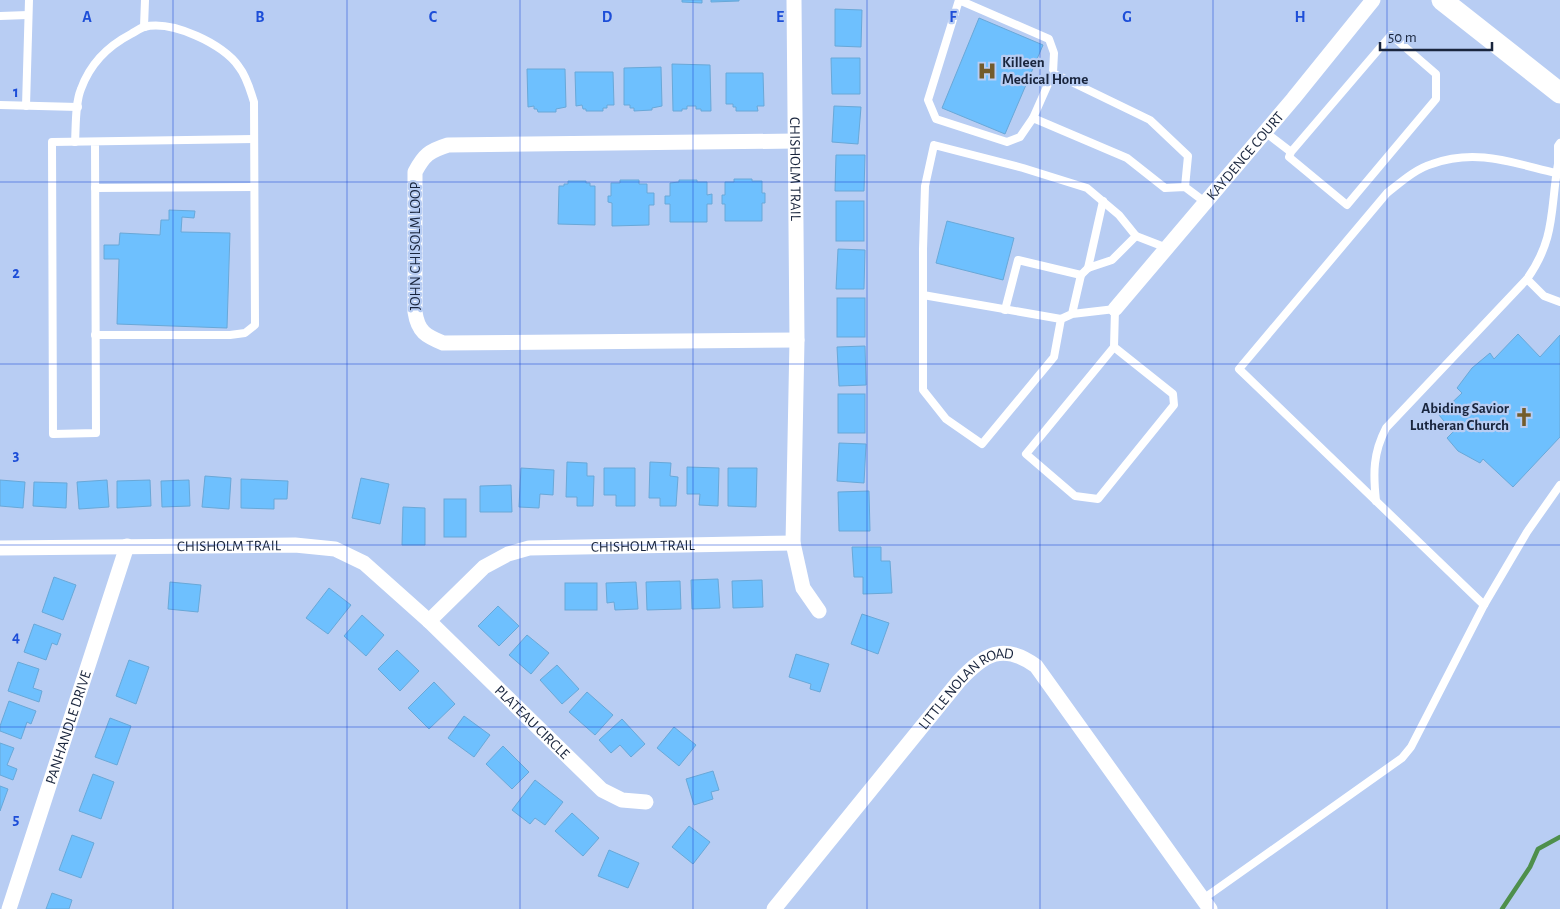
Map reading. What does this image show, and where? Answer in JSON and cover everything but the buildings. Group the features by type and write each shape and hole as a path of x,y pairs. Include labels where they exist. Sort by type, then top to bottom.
{"main road":[{"path":"1442,0 1560,93"}],"street":[{"name":"CHISHOLM TRAIL","path":"0,548 295,545 335,549 364,563 429,621 484,567 508,554 529,548 793,543 797,340 794,0"},
{"name":"KAYDENCE COURT","path":"1115,309 1265,132 1373,0"},
{"name":"JOHN CHISOLM LOOP","path":"795,142 448,145 434,149 426,154 415,172 414,293 417,323 427,336 443,343 797,340"},
{"path":"793,543 803,588 819,611"},
{"name":"PANHANDLE DRIVE","path":"9,909 126,546"},
{"name":"PLATEAU CIRCLE","path":"429,621 602,790 622,800 646,802"},
{"name":"LITTLE NOLAN ROAD","path":"774,909 959,681 980,660 1002,652 1016,654 1036,666 1206,904"}],"lane":[{"path":"26,106 29,0"},
{"path":"144,27 145,0"},
{"path":"959,0 1049,39 1054,52 1053,73 1033,118 1020,137 1007,142 936,119 928,100 959,0"},
{"path":"0,16 28,14"},
{"path":"75,142 80,90 101,55 118,40 144,27 182,30 205,39 226,52 239,66 254,102 255,325 245,333 230,335 95,335"},
{"path":"1390,35 1436,74 1436,100 1347,205 1289,157 1292,152 1390,35"},
{"path":"1053,73 1150,120 1188,156 1185,187"},
{"path":"0,105 78,107"},
{"path":"1033,118 1126,158 1165,188 1185,187 1205,202"},
{"path":"1265,132 1292,152"},
{"path":"95,142 96,433 53,434 52,142 254,139"},
{"path":"1376,501 1374,464 1381,437 1386,428 1536,266 1546,244 1552,224 1556,174 1559,164 1558,146 1560,143"},
{"path":"1061,319 1054,357 982,444 946,419 923,390 925,186 934,145 1023,168 1087,188 1119,215 1136,236 1167,248"},
{"path":"1484,605 1239,369 1386,193 1411,175 1431,164 1465,156 1485,156 1556,174"},
{"path":"95,188 254,187"},
{"path":"1088,268 1102,201"},
{"path":"1552,224 1560,226"},
{"path":"1072,314 1081,275 1088,268 1112,260 1136,236"},
{"path":"1005,310 1018,260 1081,275"},
{"path":"1526,279 1544,296 1560,302"},
{"path":"923,296 1061,319 1072,314 1115,309 1114,347 1026,454 1075,496 1098,499 1174,405 1173,394 1114,347"},
{"path":"1206,904 1402,758 1411,747 1484,605 1527,532 1560,485"}],"waterway":[{"path":"1502,909 1530,867 1538,849 1560,837"}],"place":[{"name":"Killeen Medical Home","path":"987,71"},
{"name":"Abiding Savior Lutheran Church","path":"1524,417"}]}
